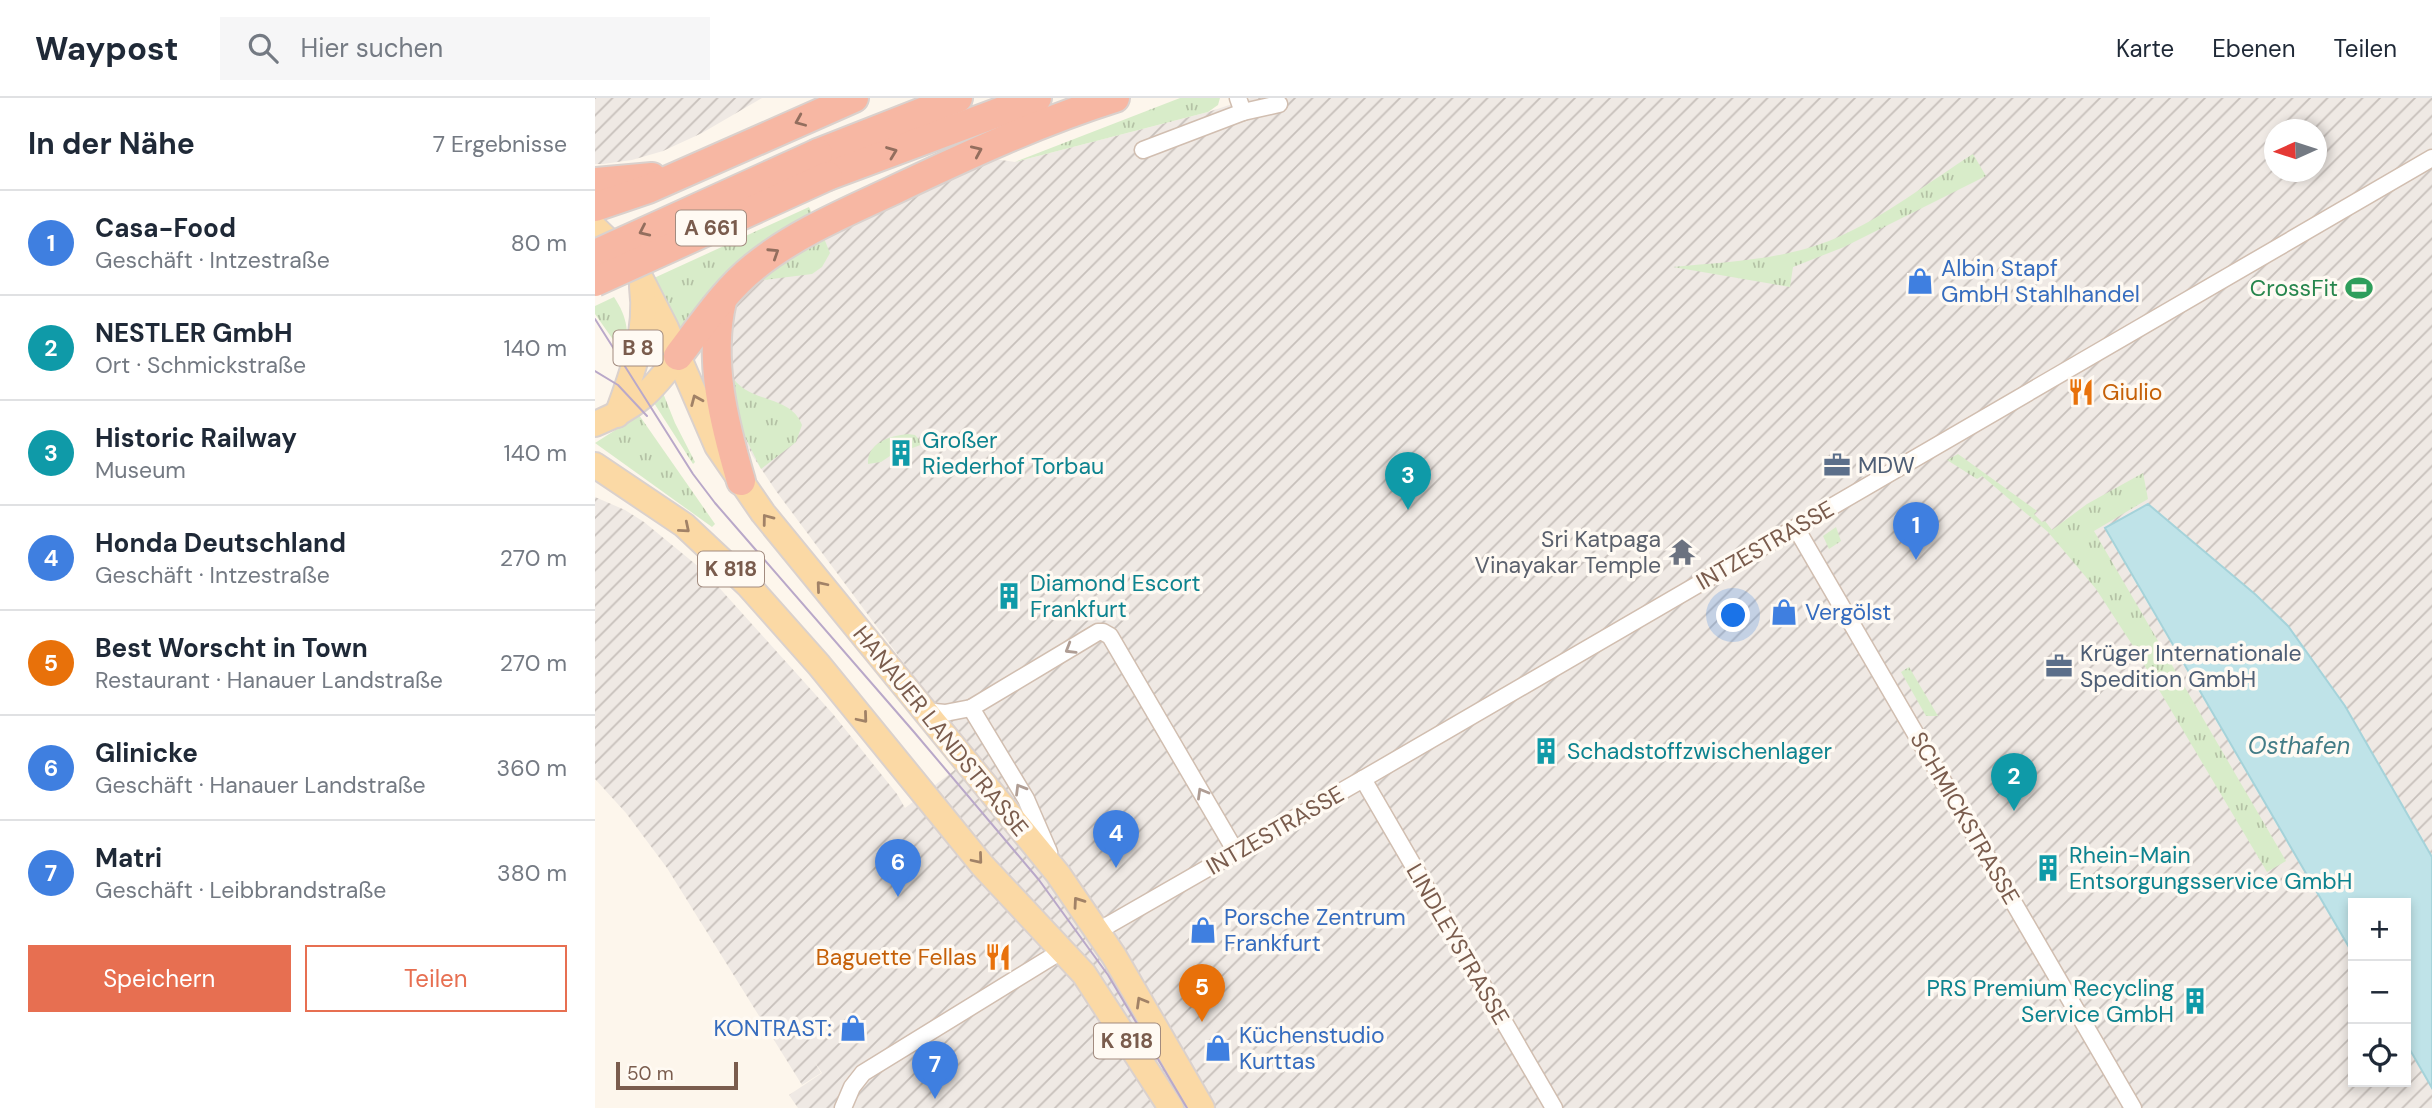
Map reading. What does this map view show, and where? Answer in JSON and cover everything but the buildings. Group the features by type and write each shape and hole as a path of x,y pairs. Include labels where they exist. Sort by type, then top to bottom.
{"highway":[{"path":"595,207 648,189 854,98"},
{"name":"A 661","path":"595,282 823,164 958,98"},
{"name":"A 661","path":"595,254 823,164 1037,98"},
{"path":"678,356 723,298 747,273 771,254 845,214 980,150 1080,109 1115,98"},
{"path":"595,182 664,175 747,144"},
{"path":"723,298 716,338 716,366 728,439 741,481"}],"main road":[{"name":"B 8","path":"595,228 609,239 638,275 678,356 643,398 602,416"},
{"path":"595,248 638,275"},
{"name":"B 8","path":"602,416 629,383 640,339 644,304 638,275"},
{"name":"HANAUER LANDSTRASSE","path":"678,356 717,446 741,481 795,555 1058,874 1098,931 1202,1108"},
{"name":"K 818","path":"595,465 684,525 748,585 819,665 982,865 1084,974 1171,1108"},
{"path":"595,476 630,488"},
{"path":"1063,950 1098,931"}],"street":[{"path":"1143,150 1240,105 1279,104"},
{"name":"INTZESTRASSE","path":"1098,931 2432,158"},
{"name":"SCHMICKSTRASSE","path":"1796,528 2133,1108"},
{"path":"924,710 945,713 971,708 1098,632 1103,632 1110,636 1236,852"},
{"path":"971,708 1026,799 1058,874"},
{"name":"LINDLEYSTRASSE","path":"1363,779 1554,1108"},
{"path":"843,1108 852,1087 863,1073 1063,950"}],"shaded area":[{"path":"595,98 762,98 702,133 663,151 632,160 595,164"},
{"name":"Osthafen","path":"1251,98 2432,98 2432,1108 798,1108 789,1095 822,1073 814,1061 821,1073 802,1085 667,868 626,813 595,779 595,497 644,522 705,572 833,714 897,794 905,808 973,756 752,455 729,384 732,311 743,293 789,255 988,158 1015,162 1208,112"}],"green space":[{"path":"1180,98 1220,98 1218,105 1208,112 1015,162"},
{"path":"1973,154 1986,176 1844,247 1793,267 1790,287 1673,267 1777,256 1836,238 1906,199"},
{"path":"809,207 814,218 681,334 654,278"},
{"path":"823,236 830,253 822,267 812,274 755,281"},
{"path":"614,297 626,326 626,358 595,314 595,306"},
{"path":"730,373 746,390 788,408 802,425 796,442 761,469 739,425"},
{"path":"663,393 695,462 693,464 654,403"},
{"path":"639,415 715,524 712,527 595,443"},
{"path":"915,435 923,444 893,454 881,462 868,464 875,446 887,439"},
{"path":"1958,454 2037,511 2034,514 2052,530 2087,504 2143,473 2148,499 2094,531 2286,861 2267,872 2133,646 2096,589 2048,532 1982,476 1977,479 1947,460"},
{"path":"1836,527 1841,541 1829,549 1823,536"},
{"path":"1909,667 1938,716 1926,716 1901,672"}],"water":[{"name":"Osthafen","path":"2148,504 2256,595 2288,626 2345,706 2432,857 2432,1088 2411,1052 2411,898 2348,898 2348,945 2105,528"}],"tram line":[{"path":"595,319 693,474 715,503 1039,880 1108,975 1187,1108"},
{"path":"595,371 618,385 647,416"}],"place":[{"name":"Albin Stapf GmbH Stahlhandel","path":"1920,281"},
{"name":"CrossFit","path":"2359,288"},
{"name":"Giulio","path":"2081,392"},
{"name":"Großer Riederhof Torbau","path":"901,453"},
{"name":"MDW","path":"1837,465"},
{"name":"Historic Railway","path":"1408,510"},
{"name":"Sri Katpaga Vinayakar Temple","path":"1682,552"},
{"name":"Casa-Food","path":"1916,560"},
{"name":"Diamond Escort Frankfurt","path":"1009,596"},
{"name":"Vergölst","path":"1784,612"},
{"name":"Krüger Internationale Spedition GmbH","path":"2059,666"},
{"name":"Schadstoffzwischenlager","path":"1546,751"},
{"name":"NESTLER GmbH","path":"2014,811"},
{"name":"Honda Deutschland","path":"1116,868"},
{"name":"Rhein-Main Entsorgungsservice GmbH","path":"2048,868"},
{"name":"Glinicke","path":"898,897"},
{"name":"Porsche Zentrum Frankfurt","path":"1203,930"},
{"name":"Baguette Fellas","path":"998,957"},
{"name":"PRS Premium Recycling Service GmbH","path":"2195,1001"},
{"name":"Best Worscht in Town","path":"1202,1022"},
{"name":"KONTRAST:","path":"853,1028"},
{"name":"Küchenstudio Kurttas","path":"1218,1048"},
{"name":"Matri","path":"935,1099"}]}
